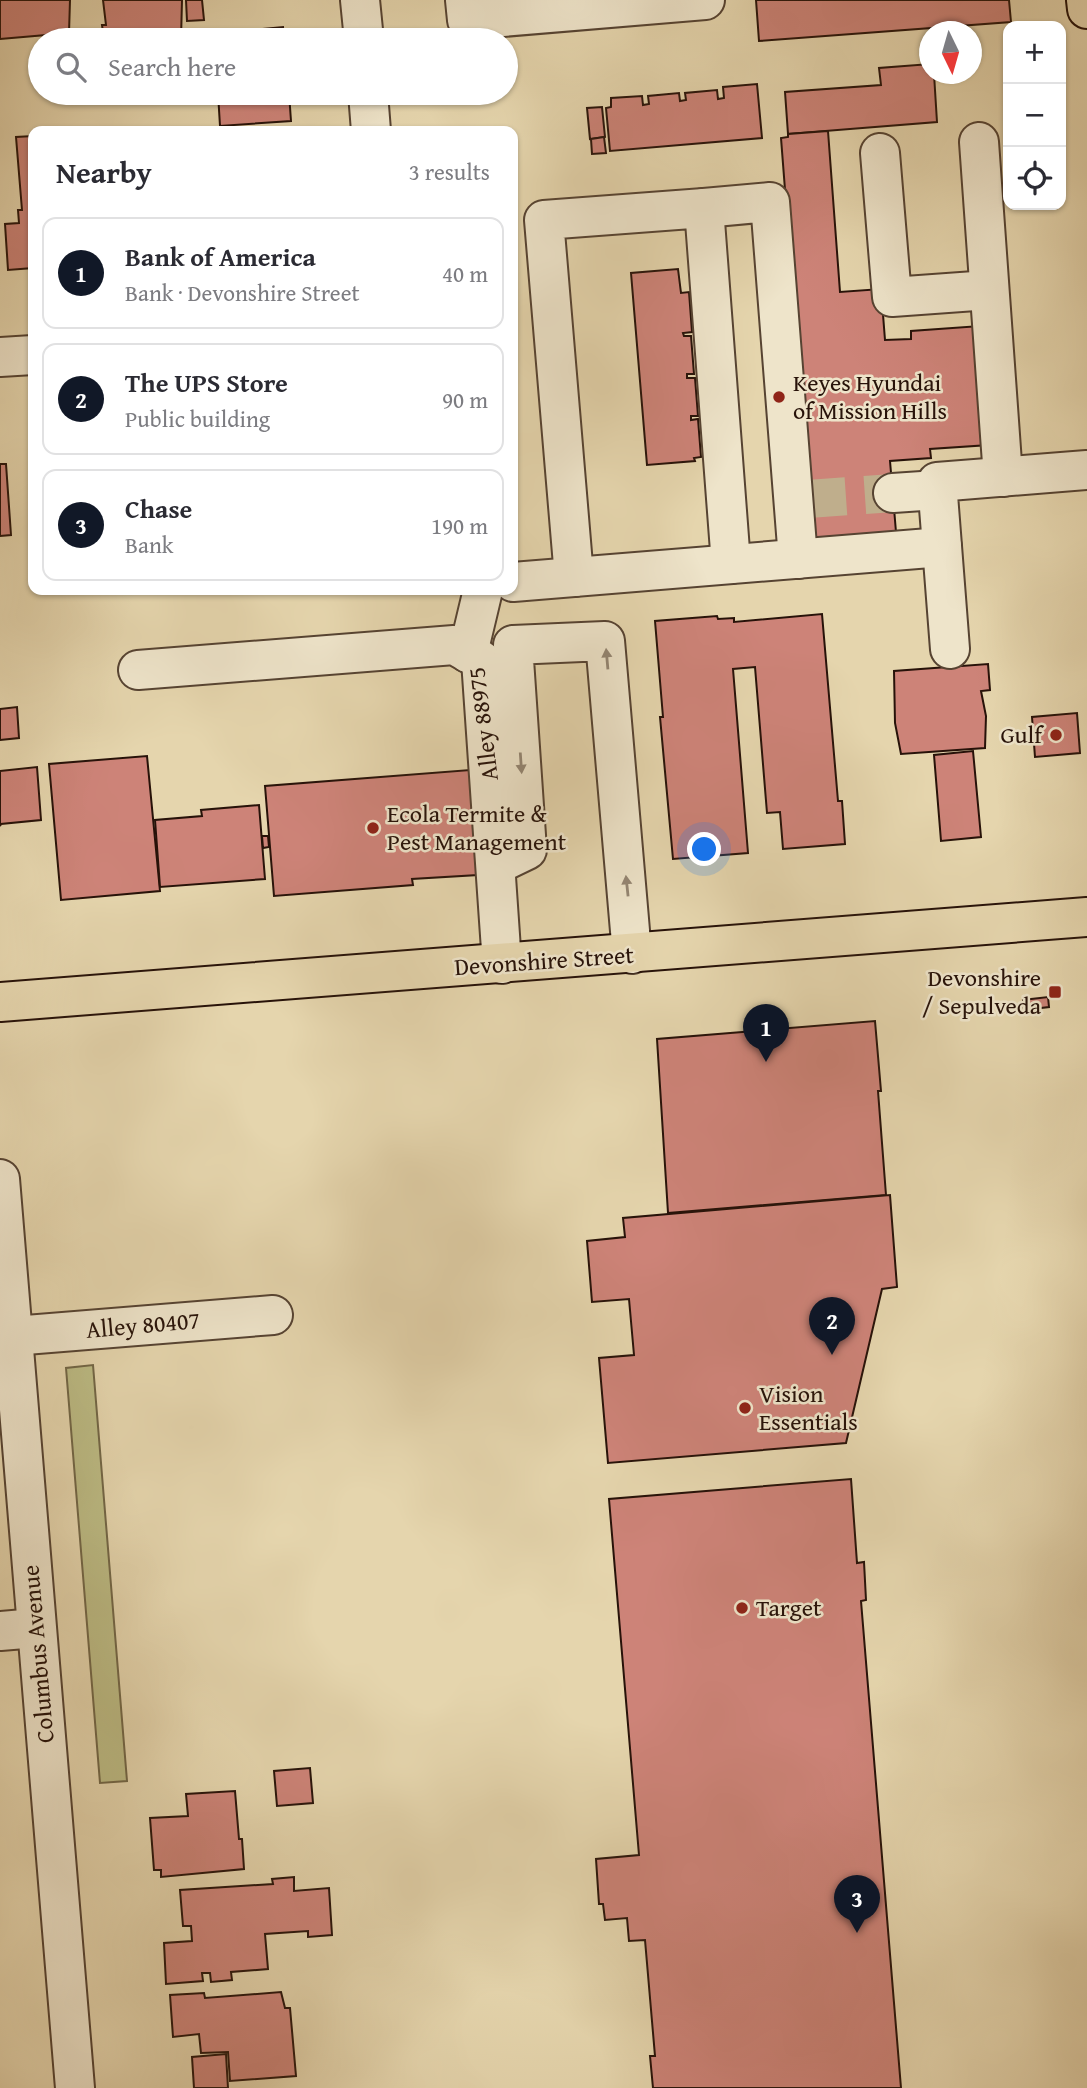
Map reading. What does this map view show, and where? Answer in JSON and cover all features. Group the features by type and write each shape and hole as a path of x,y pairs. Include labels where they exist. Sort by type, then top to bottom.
{"main road":[{"path":"1086,0 1087,9"},
{"name":"Devonshire Street","path":"0,1002 1087,917"}],"street":[{"path":"360,0 363,28"},
{"path":"465,0 467,20 705,0"},
{"path":"369,105 371,126"},
{"path":"979,142 1003,477"},
{"path":"880,153 892,297 989,290"},
{"path":"574,577 544,220 769,202 801,500 798,559"},
{"path":"704,208 731,564"},
{"path":"0,358 28,355"},
{"path":"950,649 936,482 1087,470"},
{"path":"893,493 937,490"},
{"path":"518,582 942,547"},
{"path":"468,653 482,595"},
{"path":"496,865 527,850 513,645 605,641 632,954"},
{"name":"Alley 88975","path":"138,670 454,645 481,660 502,964"},
{"name":"Columbus Avenue","path":"0,1179 18,1630 75,2088"},
{"name":"Alley 80407","path":"6,1336 273,1315"}],"shaded area":[{"path":"93,1365 127,1781 100,1783 66,1368"}],"building":[{"path":"0,0 70,0 69,28 28,28 28,37 0,39"},
{"path":"103,0 182,0 181,28 102,28 102,25 106,25"},
{"path":"186,0 202,0 204,20 187,21"},
{"path":"756,0 1009,0 1011,21 1003,23 919,21 919,29 759,41"},
{"path":"919,65 919,84 935,84 937,122 788,134 785,92 881,85 879,68"},
{"path":"757,84 762,138 610,151 606,108 611,107 611,98 642,96 643,105 649,104 648,96 679,93 680,101 686,100 685,93 717,90 718,99 724,98 723,87"},
{"path":"219,105 290,105 291,121 220,126"},
{"path":"602,107 605,137 590,139 587,108"},
{"path":"828,131 840,292 881,289 885,340 911,339 911,331 980,326 989,445 930,449 931,458 890,461 896,532 812,538 781,138 788,137 788,134"},
{"path":"28,136 28,268 8,270 5,224 19,223 18,210 22,210 16,137"},
{"path":"604,137 606,153 592,154 591,139"},
{"path":"678,269 681,293 689,292 692,332 683,333 684,336 691,336 694,374 687,374 687,378 695,378 698,416 691,416 691,420 698,419 701,457 694,458 695,461 647,465 631,273"},
{"path":"0,464 6,464 11,535 0,536"},
{"path":"822,614 838,801 842,801 845,844 783,849 780,812 767,813 755,667 733,669 748,853 673,859 660,717 663,717 655,621 717,616 718,619 734,618 734,622"},
{"path":"988,664 990,690 981,691 986,716 985,748 901,754 895,723 894,671"},
{"path":"17,707 19,738 0,740 0,709"},
{"path":"1077,713 1080,753 1035,757 1032,717"},
{"path":"973,751 981,837 941,841 934,755"},
{"path":"147,756 160,891 61,900 49,764"},
{"path":"37,767 41,820 0,826 0,771"},
{"path":"470,770 478,875 412,879 413,885 274,896 265,786"},
{"path":"259,805 265,879 160,887 155,820 202,816 201,810"},
{"path":"262,836 268,836 269,847 263,848"},
{"path":"1048,997 1049,1007 1024,1010 1023,1000"},
{"path":"875,1021 886,1195 668,1213 657,1039"},
{"path":"890,1195 897,1287 882,1289 846,1443 608,1463 599,1358 634,1355 629,1299 592,1302 587,1241 625,1237 623,1218"},
{"path":"851,1479 857,1563 864,1562 866,1600 861,1601 901,2088 653,2088 650,2056 655,2056 645,1940 629,1941 627,1918 605,1920 603,1904 599,1904 596,1859 639,1855 609,1499"},
{"path":"310,1768 313,1803 277,1806 274,1771"},
{"path":"235,1791 244,1869 161,1877 161,1870 154,1870 150,1818 188,1816 186,1794"},
{"path":"294,1877 294,1891 329,1888 332,1935 308,1937 308,1931 265,1934 268,1969 231,1972 232,1980 211,1982 210,1973 202,1973 203,1981 166,1984 164,1943 192,1941 191,1926 183,1926 180,1890 273,1884 272,1879"},
{"path":"281,1992 285,2008 290,2008 296,2076 230,2081 228,2052 201,2053 199,2034 173,2037 170,1995 204,1993 205,1998"},
{"path":"226,2054 228,2088 194,2088 192,2057"}],"tunnel":[{"path":"808,499 893,493"}],"place":[{"name":"Keyes Hyundai of Mission Hills","path":"779,397"},
{"name":"Gulf","path":"1056,735"},
{"name":"Ecola Termite & Pest Management","path":"373,828"},
{"name":"Devonshire / Sepulveda","path":"1055,992"},
{"name":"Bank of America","path":"766,1062"},
{"name":"The UPS Store","path":"832,1355"},
{"name":"Vision Essentials","path":"745,1408"},
{"name":"Target","path":"742,1608"},
{"name":"Chase","path":"857,1933"}]}
